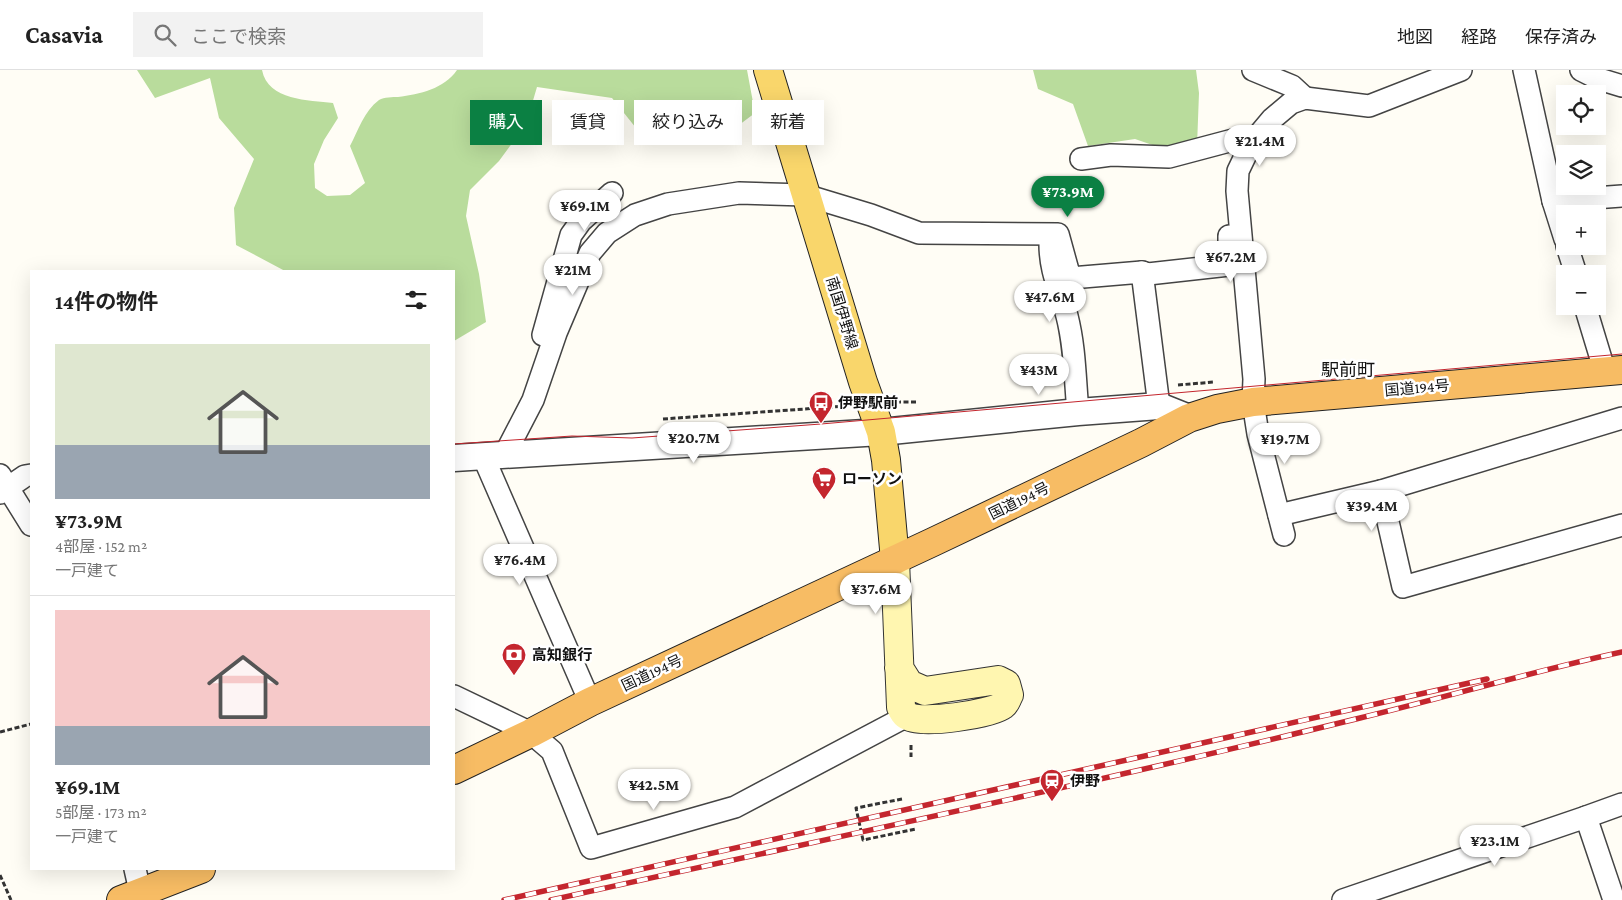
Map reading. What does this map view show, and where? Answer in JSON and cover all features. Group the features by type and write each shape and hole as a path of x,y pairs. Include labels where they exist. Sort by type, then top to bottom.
{"highway":[{"name":"国道194号","path":"455,770 590,702 895,560 1141,443 1189,418 1217,409 1253,402 1614,371"},
{"path":"135,890 198,870"}],"main road":[{"name":"南国伊野線","path":"768,70 863,382 881,432 886,460 895,560"},
{"path":"895,560 900,707 907,716 917,720 938,720 992,710 1004,705 1009,695 1006,684 998,680 925,691 909,684 899,668"}],"street":[{"path":"1253,70 1292,86 1305,98"},
{"path":"1461,70 1369,106 1305,98 1291,103 1272,119 1251,144 1238,171 1237,191 1254,379 1253,402 1258,434 1282,525 1380,491 1622,418"},
{"path":"1524,70 1556,210"},
{"path":"1582,70 1599,79 1622,86"},
{"path":"1605,70 1622,82"},
{"path":"1081,159 1111,155 1169,157 1233,140 1243,140 1251,144"},
{"path":"494,455 533,400 590,253 607,233 635,215 668,204 739,193 805,195 871,215 919,233 1058,234 1071,278 1142,272 1148,274 1229,265 1229,212 1237,191"},
{"path":"533,400 537,355 571,235 582,221 612,193"},
{"path":"1553,201 1622,196"},
{"path":"1050,234 1053,276 1067,316 1072,340 1078,412"},
{"path":"1142,272 1159,406"},
{"path":"1590,315 1614,371"},
{"path":"455,458 881,432 1078,412 1159,406 1189,418"},
{"path":"494,455 590,702"},
{"path":"30,475 3,485 30,524"},
{"path":"1380,491 1403,587 1622,525"},
{"path":"455,696 531,733 552,751 591,848 735,806 907,716"},
{"path":"1343,900 1622,804"},
{"path":"1586,817 1614,900"}],"path":[{"path":"659,419 851,406"},
{"path":"0,732 30,724"},
{"path":"911,745 911,757"},
{"path":"902,799 856,808 863,840 916,829"},
{"path":"0,875 11,900"}],"green space":[{"path":"137,70 262,70 272,88 281,93 291,97 333,103 338,118 324,140 314,164 315,188 327,196 350,195 365,183 350,146 365,115 379,100 406,96 431,89 445,82 457,70 747,70 753,100 752,115 742,123 742,100 634,100 634,126 624,113 624,100 614,100 612,98 537,87 533,100 470,100 470,145 511,145 499,161 470,190 466,216 479,274 486,322 455,340 455,270 283,270 236,245 234,208 254,159 219,118 210,78 155,98"},
{"path":"1033,70 1196,70 1199,93 1197,146 1170,151 1135,139 1088,146 1073,104 1038,89"}],"tram line":[{"path":"455,444 572,436 632,438 821,424 1622,354"}],"railway":[{"path":"551,900 1158,766 1360,718 1556,667 1622,652"},
{"path":"504,900 1487,679"}],"place":[{"name":"伊野駅前","path":"821,424"},
{"name":"ローソン","path":"824,500"},
{"name":"高知銀行","path":"514,676"},
{"name":"伊野","path":"1052,802"}],"district":[{"name":"駅前町","path":"1348,370"}]}
